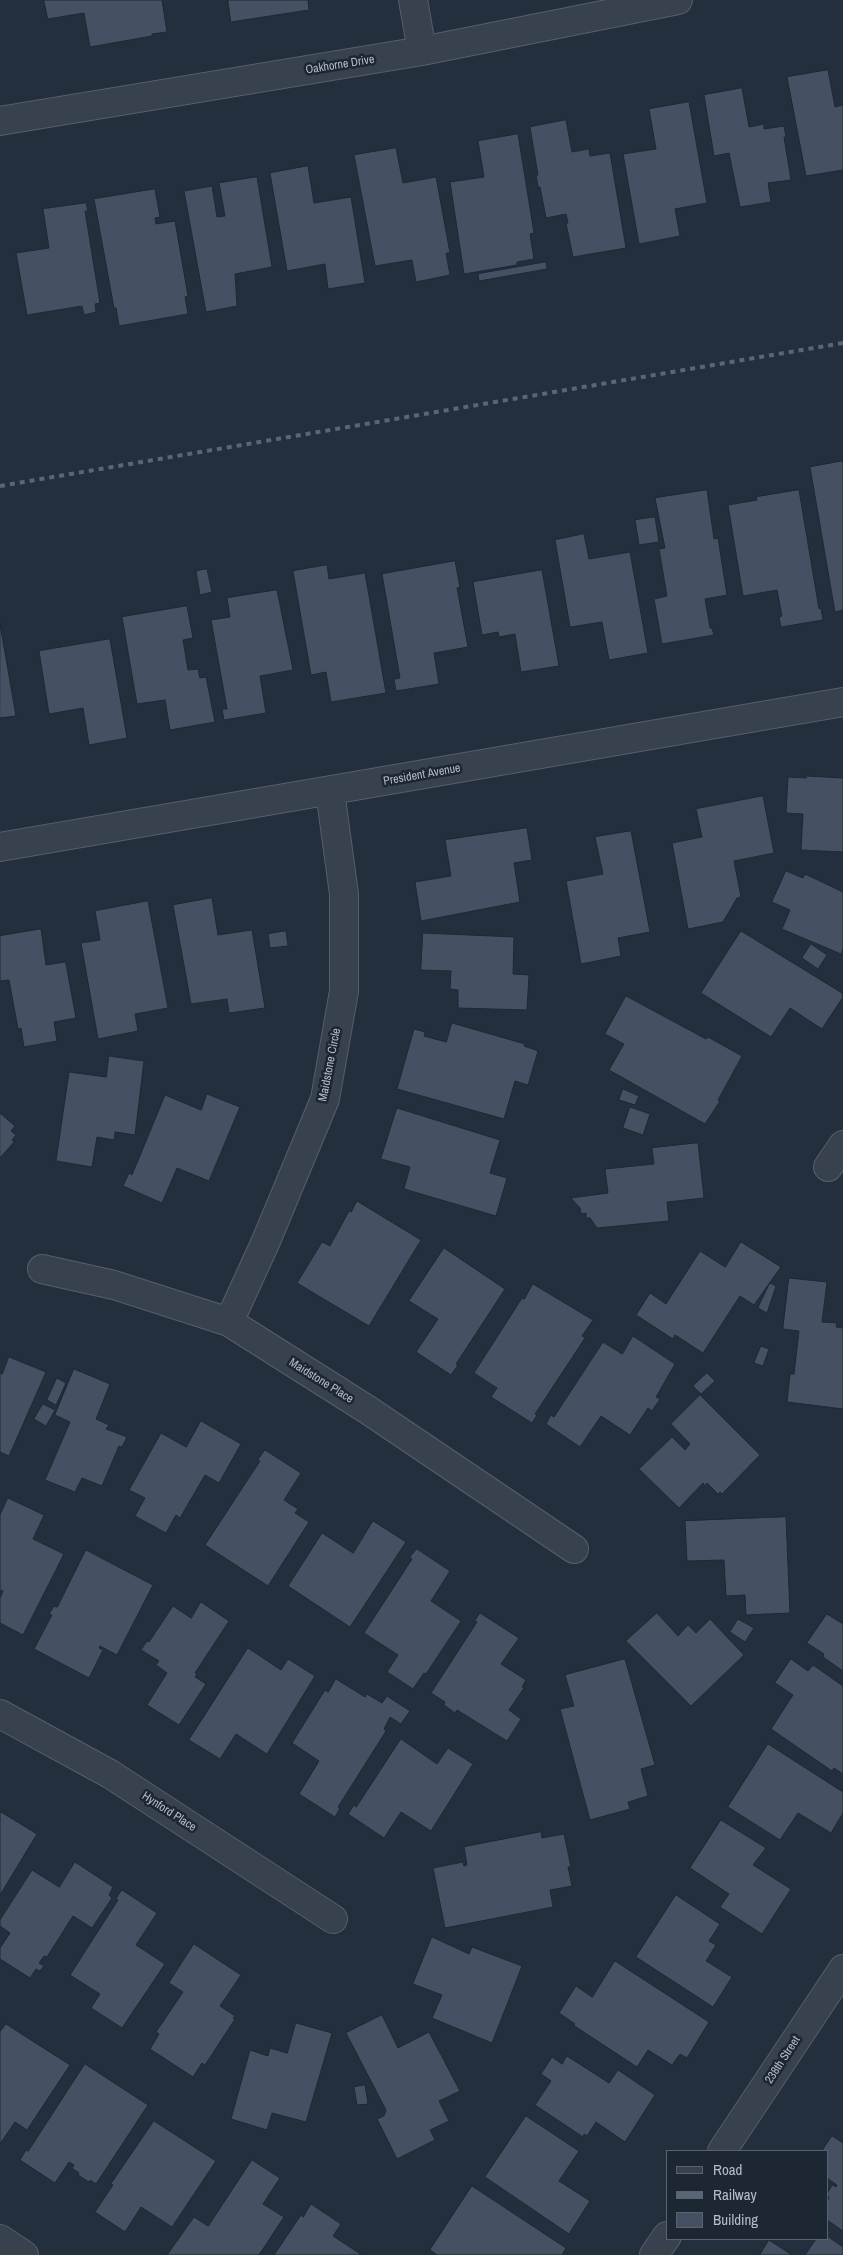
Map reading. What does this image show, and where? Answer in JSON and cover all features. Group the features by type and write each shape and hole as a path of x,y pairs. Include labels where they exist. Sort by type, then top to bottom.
{"street":[{"path":"413,0 422,51"},
{"name":"Oakhorne Drive","path":"0,121 422,51 678,0"},
{"name":"President Avenue","path":"0,847 843,702"},
{"name":"Maidstone Circle","path":"229,1322 266,1241 325,1099 344,991 344,894 330,791"},
{"path":"828,1167 843,1145"},
{"name":"Maidstone Place","path":"42,1269 114,1285 229,1322 368,1410 574,1549"},
{"name":"Hynford Place","path":"0,1714 110,1774 333,1919"},
{"name":"238th Street","path":"723,2150 843,1969"},
{"path":"654,2255 666,2237"},
{"path":"0,2239 24,2255"}],"building":[{"path":"44,0 162,0 167,32 90,47 84,13 48,19"},
{"path":"228,0 308,0 309,10 231,22"},
{"path":"828,70 835,107 843,105 843,170 806,176 787,77"},
{"path":"742,88 749,127 764,124 764,129 784,126 791,180 768,183 771,202 740,207 729,153 714,156 704,95"},
{"path":"689,102 707,203 675,209 680,236 639,244 623,154 656,149 649,109"},
{"path":"566,120 572,152 589,149 590,156 610,153 626,248 573,257 566,214 546,218 540,187 538,187 536,175 538,175 530,127"},
{"path":"518,134 534,233 530,234 534,259 517,262 517,265 464,274 450,182 484,177 478,141"},
{"path":"396,148 403,183 436,177 450,253 446,253 450,275 416,282 412,260 375,266 354,155"},
{"path":"308,166 314,203 351,197 365,283 328,289 325,264 287,271 270,173"},
{"path":"257,177 272,267 235,274 237,306 206,312 184,191 212,186 217,217 225,216 219,183"},
{"path":"155,189 160,217 155,218 156,224 175,221 188,296 185,297 188,314 119,326 94,199"},
{"path":"86,203 88,211 85,211 100,303 95,304 96,312 84,315 82,306 27,315 16,253 49,248 43,209"},
{"path":"546,262 547,269 479,281 478,274"},
{"path":"843,461 843,610 835,612 810,467"},
{"path":"707,490 714,539 718,538 727,595 705,599 710,628 712,628 714,635 662,644 654,599 667,596 659,549 665,548 655,498"},
{"path":"799,490 819,609 821,608 823,620 781,627 779,617 782,616 777,590 743,596 728,505 757,500 756,497"},
{"path":"655,517 659,542 639,545 635,520"},
{"path":"584,534 589,559 630,552 648,653 609,660 602,622 570,627 555,540"},
{"path":"455,561 460,587 457,588 468,647 434,653 439,684 396,691 394,679 400,678 382,574"},
{"path":"327,565 329,579 365,573 386,693 331,702 326,672 311,675 293,571"},
{"path":"207,569 212,592 200,595 196,571"},
{"path":"542,570 559,666 521,672 515,634 499,637 498,632 482,635 473,582"},
{"path":"277,590 293,670 260,676 266,713 224,720 222,709 227,709 211,620 230,617 227,598"},
{"path":"187,606 193,638 183,640 188,670 198,669 200,678 206,677 215,722 170,730 165,700 137,704 122,617"},
{"path":"0,624 16,716 0,718"},
{"path":"110,639 127,738 89,745 83,708 49,714 39,651"},
{"path":"806,776 843,778 843,852 801,850 803,814 786,813 788,777 806,778"},
{"path":"763,796 774,853 734,861 741,897 737,898 723,922 688,929 672,843 702,837 696,809"},
{"path":"527,828 532,860 514,863 520,902 421,921 415,882 451,876 445,840"},
{"path":"631,831 650,932 618,938 621,956 581,964 566,881 603,874 595,837"},
{"path":"786,871 803,878 805,874 843,892 843,949 841,954 782,929 790,910 772,902"},
{"path":"212,898 218,935 252,930 265,1008 229,1013 227,999 191,1004 173,905"},
{"path":"148,901 168,1008 135,1014 138,1031 98,1039 81,943 100,940 95,911"},
{"path":"41,929 46,965 65,962 66,964 76,1018 54,1022 57,1041 24,1047 21,1028 18,1029 9,980 0,981 0,936"},
{"path":"286,931 288,946 270,948 268,934"},
{"path":"741,931 842,993 843,997 822,1029 790,1008 771,1037 701,993"},
{"path":"423,933 514,937 513,974 529,975 527,1010 458,1008 458,990 450,989 451,971 421,970"},
{"path":"811,944 827,955 818,969 802,958"},
{"path":"626,996 742,1056 718,1100 720,1101 705,1124 609,1070 624,1044 605,1034"},
{"path":"452,1023 525,1044 524,1046 538,1051 528,1085 515,1081 504,1119 397,1089 414,1029 425,1032 424,1036 446,1042"},
{"path":"109,1056 144,1061 135,1135 115,1132 114,1140 97,1137 92,1167 56,1161 69,1072 106,1077"},
{"path":"623,1089 639,1096 635,1105 619,1100"},
{"path":"207,1094 240,1107 209,1181 177,1168 162,1203 123,1186 129,1173 132,1175 165,1095 201,1110"},
{"path":"630,1107 650,1114 643,1135 623,1128"},
{"path":"397,1108 500,1140 490,1173 507,1178 496,1216 404,1189 410,1167 381,1159"},
{"path":"0,1113 15,1126 11,1131 16,1135 12,1140 14,1142 0,1158"},
{"path":"698,1143 704,1198 667,1202 669,1221 597,1228 590,1218 586,1218 586,1213 581,1214 580,1208 571,1198 608,1193 605,1169 654,1164 652,1148"},
{"path":"357,1201 421,1240 369,1326 297,1283 322,1242 330,1246 349,1211 351,1212"},
{"path":"741,1242 781,1267 754,1305 740,1296 703,1353 675,1335 673,1339 636,1315 650,1293 666,1304 700,1251 725,1267"},
{"path":"444,1248 505,1289 456,1364 458,1365 451,1375 416,1352 438,1319 409,1301"},
{"path":"789,1278 827,1282 822,1322 837,1323 836,1327 843,1328 843,1409 787,1402 790,1374 794,1374 799,1331 783,1329"},
{"path":"770,1283 776,1286 767,1313 758,1308"},
{"path":"533,1284 593,1320 582,1336 585,1338 535,1414 537,1415 532,1423 491,1397 497,1388 474,1373"},
{"path":"633,1336 675,1364 656,1397 660,1399 652,1411 648,1408 630,1435 601,1416 580,1447 546,1424 551,1415 554,1417 603,1342 622,1354"},
{"path":"761,1346 769,1349 763,1366 754,1363"},
{"path":"9,1357 46,1372 9,1456 0,1452 0,1373 2,1374"},
{"path":"74,1369 110,1384 96,1419 109,1425 106,1429 127,1437 122,1447 119,1446 102,1486 82,1478 75,1492 45,1480 70,1422 55,1415"},
{"path":"707,1373 715,1381 701,1394 693,1386"},
{"path":"57,1378 66,1383 56,1405 47,1400"},
{"path":"700,1395 760,1455 722,1494 720,1492 718,1494 707,1483 705,1486 703,1483 679,1508 639,1469 672,1437 685,1450 690,1444 671,1424"},
{"path":"43,1404 55,1410 46,1426 34,1419"},
{"path":"201,1421 241,1444 219,1483 205,1475 180,1518 176,1515 166,1533 135,1516 145,1498 129,1490 161,1433 186,1447"},
{"path":"265,1450 301,1473 284,1500 298,1509 295,1513 309,1522 268,1586 205,1545 260,1461 258,1460"},
{"path":"8,1498 44,1515 33,1539 64,1554 23,1635 0,1623 0,1598 3,1591 0,1590 0,1515"},
{"path":"786,1517 790,1613 746,1615 745,1595 726,1596 724,1560 687,1561 685,1521"},
{"path":"373,1521 406,1542 350,1627 288,1586 322,1533 353,1553"},
{"path":"417,1549 450,1571 431,1601 461,1621 426,1674 424,1673 413,1689 387,1672 398,1655 364,1633 412,1559 410,1557"},
{"path":"86,1550 153,1585 117,1655 100,1646 99,1648 103,1650 89,1678 34,1649 52,1615 49,1614 54,1606 57,1607"},
{"path":"201,1602 229,1621 195,1673 197,1674 195,1677 206,1684 179,1725 147,1705 167,1673 156,1665 159,1661 141,1650 147,1641 149,1642 173,1606 191,1618"},
{"path":"480,1613 519,1638 501,1664 526,1680 522,1687 524,1688 509,1710 521,1719 507,1741 457,1710 455,1713 444,1705 445,1702 431,1693 477,1622 475,1621"},
{"path":"657,1613 678,1636 688,1625 696,1633 710,1619 744,1655 691,1706 626,1641"},
{"path":"827,1614 843,1624 843,1671 823,1657 824,1654 807,1643"},
{"path":"738,1619 754,1628 745,1642 730,1632"},
{"path":"248,1648 281,1670 288,1659 315,1676 267,1754 236,1734 220,1759 189,1740"},
{"path":"625,1659 655,1765 641,1769 648,1796 628,1802 630,1809 590,1820 560,1709 574,1706 565,1675"},
{"path":"791,1659 808,1671 813,1665 843,1686 843,1774 834,1768 832,1771 771,1729 793,1695 775,1683"},
{"path":"336,1679 365,1697 367,1694 382,1703 387,1696 410,1711 401,1724 390,1717 384,1729 386,1731 338,1807 340,1808 335,1817 299,1794 319,1761 292,1743 325,1690 328,1692"},
{"path":"401,1739 437,1764 448,1748 473,1764 431,1831 401,1812 384,1838 348,1814 354,1805 356,1807"},
{"path":"768,1744 843,1792 843,1813 831,1833 798,1813 780,1840 728,1807"},
{"path":"1,1812 37,1834 0,1895 0,1814"},
{"path":"721,1820 766,1848 753,1865 791,1889 762,1934 720,1907 729,1894 690,1868"},
{"path":"541,1832 542,1838 564,1834 571,1867 568,1867 572,1886 550,1890 553,1907 445,1928 433,1868 463,1862 464,1866 467,1865 464,1847"},
{"path":"75,1862 113,1887 109,1895 112,1898 92,1928 73,1916 47,1957 44,1956 39,1963 44,1966 40,1971 36,1969 30,1978 0,1959 0,1948 10,1933 0,1926 0,1920 32,1870 59,1887"},
{"path":"122,1890 157,1913 136,1945 165,1964 122,2028 91,2008 100,1994 70,1975 118,1900 116,1899"},
{"path":"676,1895 720,1924 709,1941 716,1945 706,1961 732,1977 713,2007 636,1957"},
{"path":"432,1937 469,1954 472,1947 522,1966 492,2043 432,2018 442,1995 413,1984"},
{"path":"194,1944 241,1975 220,2006 235,2016 233,2018 235,2019 205,2065 202,2063 193,2077 150,2049 159,2034 156,2032 183,1992 169,1983"},
{"path":"615,1961 709,2022 687,2058 680,2054 672,2065 648,2050 637,2067 573,2025 575,2024 559,2013 576,1986 592,1997"},
{"path":"382,2015 398,2048 429,2032 460,2091 439,2101 449,2121 430,2130 435,2140 397,2159 377,2119 384,2116 386,2110 346,2033"},
{"path":"296,2023 332,2033 306,2122 272,2113 267,2130 231,2119 250,2050 268,2056 270,2048 287,2053"},
{"path":"6,2024 70,2065 27,2130 15,2122 0,2144 0,2032"},
{"path":"567,2056 609,2083 618,2070 655,2095 625,2142 596,2122 587,2136 584,2134 583,2137 535,2105 551,2081 541,2074 552,2057 562,2064"},
{"path":"85,2064 148,2105 96,2184 78,2175 79,2173 72,2168 74,2165 69,2162 55,2183 20,2160 26,2150 28,2151"},
{"path":"365,2085 368,2104 357,2105 354,2087"},
{"path":"526,2116 579,2151 559,2181 590,2201 569,2234 485,2177"},
{"path":"154,2121 216,2161 172,2227 141,2207 125,2232 95,2212 113,2185 111,2184"},
{"path":"832,2136 843,2143 843,2231 828,2221 828,2192 832,2185 836,2187 837,2185 828,2179 828,2150 823,2150"},
{"path":"252,2160 280,2178 263,2204 284,2217 259,2255 167,2255 194,2217 208,2226"},
{"path":"472,2186 566,2248 562,2255 437,2255 430,2250"},
{"path":"311,2204 341,2224 333,2236 362,2255 274,2255 301,2215 303,2217"},
{"path":"828,2237 843,2247 843,2255 805,2255 815,2240 828,2240"},
{"path":"769,2240 792,2255 760,2255"}],"railway":[{"path":"0,486 843,343"}]}
